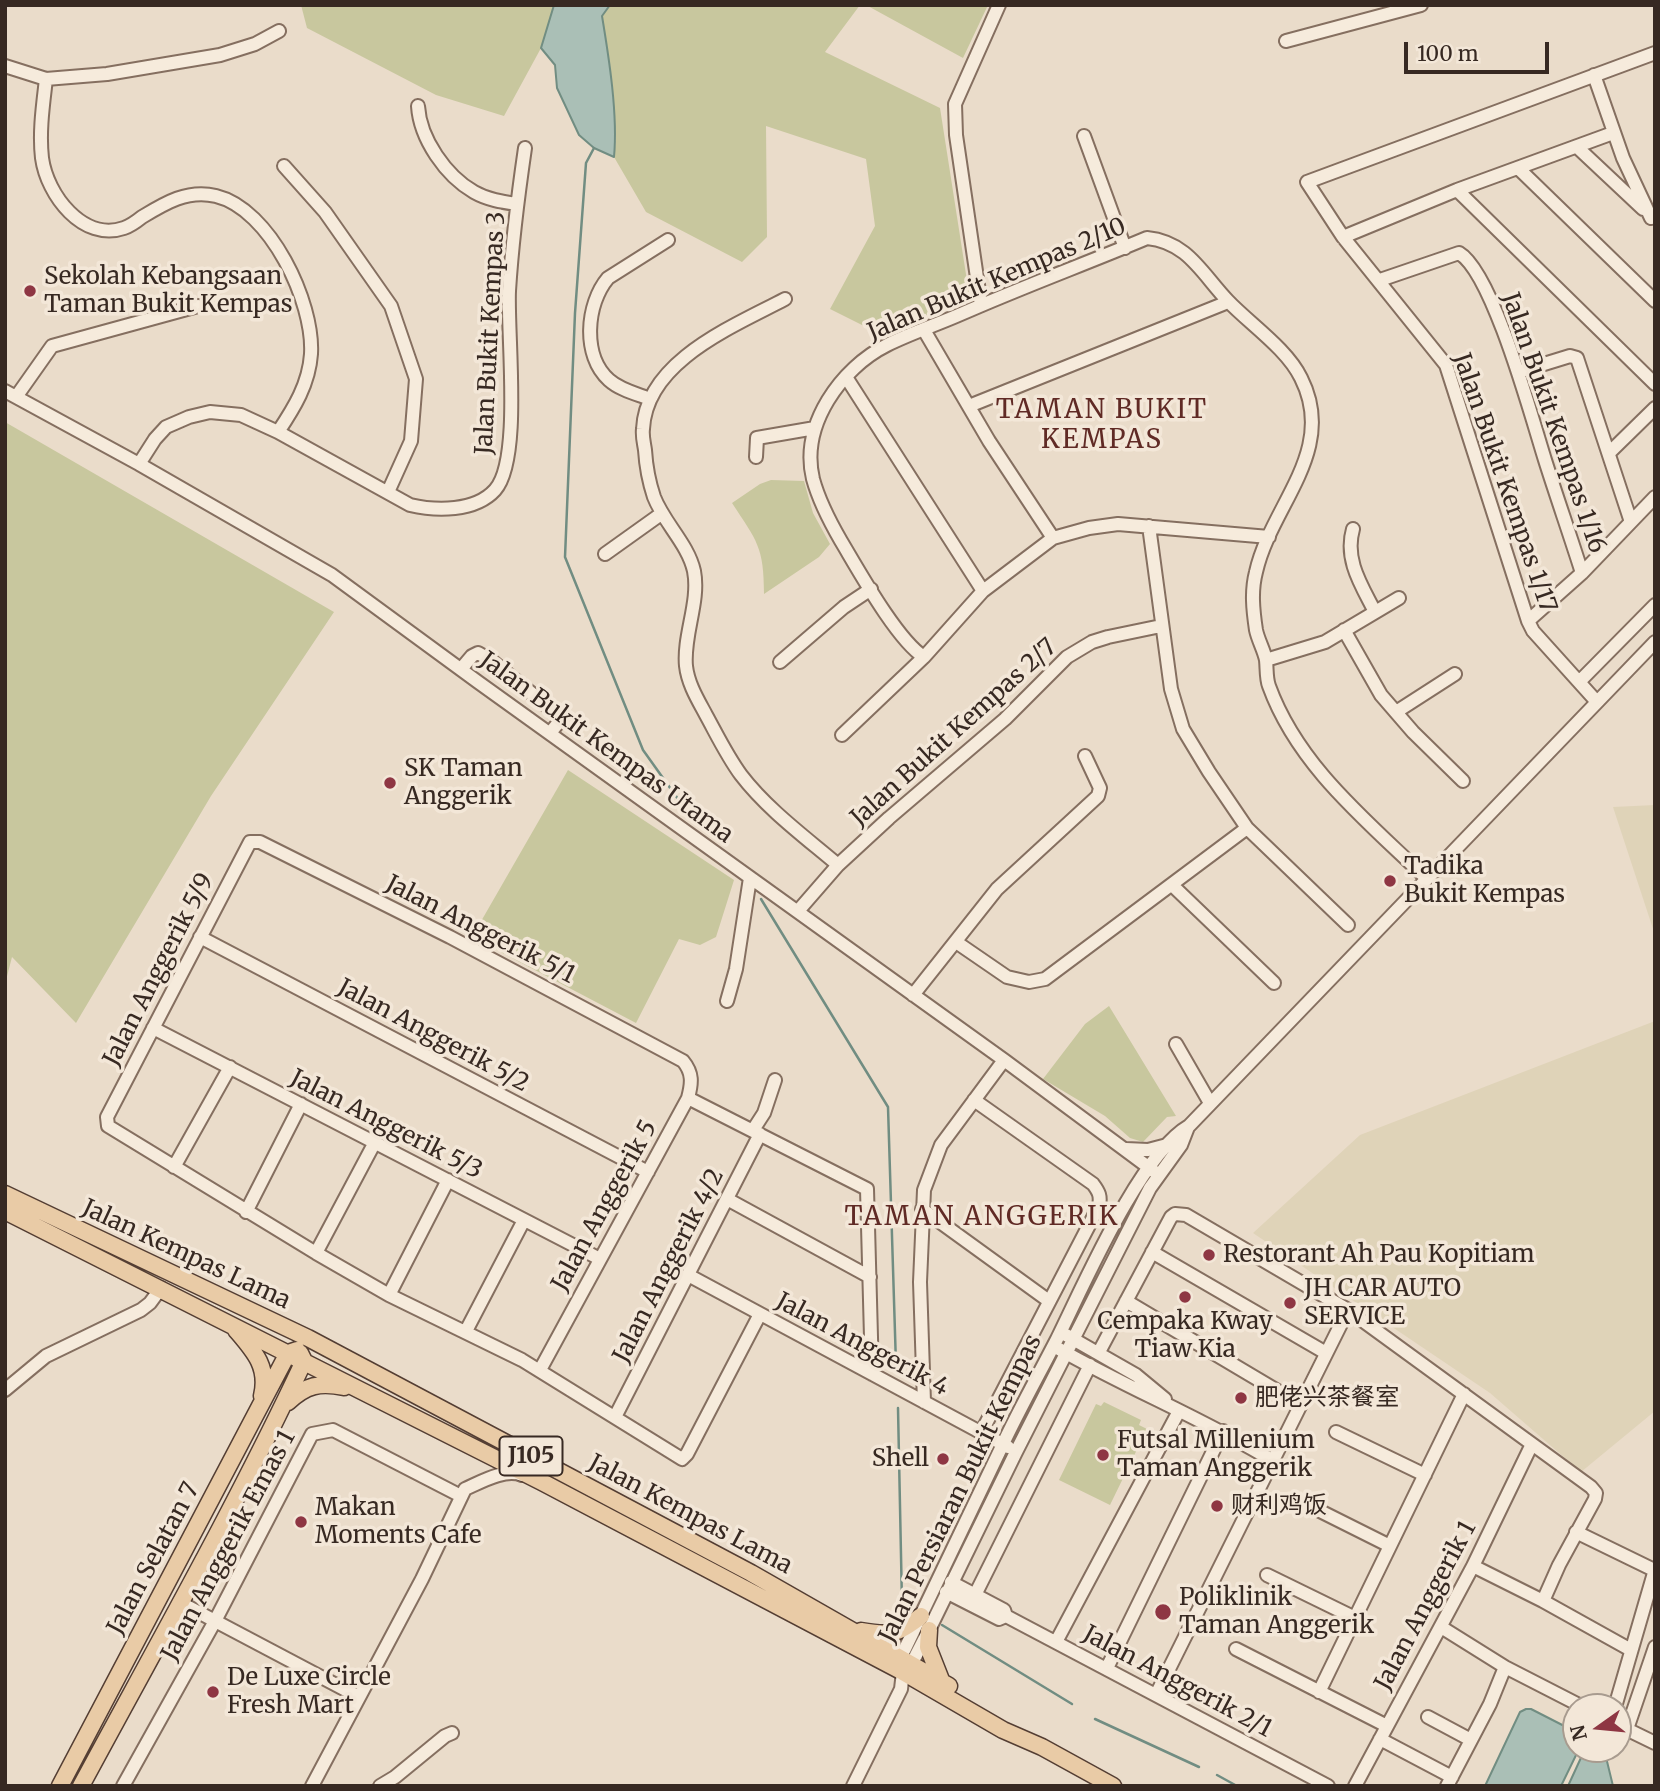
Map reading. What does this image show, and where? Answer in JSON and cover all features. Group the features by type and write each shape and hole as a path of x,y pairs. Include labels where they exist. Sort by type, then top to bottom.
{"main road":[{"name":"Jalan Kempas Lama","path":"5,1194 243,1306 751,1573 852,1630 1003,1730 1042,1747 1113,1786"},
{"name":"Jalan Kempas Lama","path":"5,1211 231,1325 297,1354 542,1482 941,1680 1007,1721 1042,1747"},
{"path":"243,1306 288,1335 297,1354 320,1350 365,1368"},
{"path":"231,1325 258,1356 264,1368 264,1390 260,1405"},
{"name":"Jalan Selatan 7","path":"60,1786 260,1405 297,1354"},
{"name":"Jalan Selatan 7","path":"81,1786 181,1603 281,1409 297,1354"},
{"path":"281,1409 310,1386 328,1384 367,1391"},
{"path":"852,1630 888,1635 925,1623 928,1647 941,1680"}],"street":[{"path":"981,305 956,135 955,104 999,5"},
{"path":"1286,41 1421,5"},
{"path":"5,66 46,79 107,74 220,55 255,44 279,31"},
{"path":"1653,219 1613,133 1594,75 1655,54"},
{"name":"Jalan Bukit Kempas 1/17","path":"1594,75 1307,182 1343,236 1447,365 1528,621 1533,631 1597,702"},
{"path":"46,79 41,142 43,162 61,203 79,221 96,231 124,228 172,200 194,193 215,196 234,202 250,212 282,253 293,276 307,320 311,353 306,382 278,432"},
{"path":"418,106 419,116 433,150 454,176 474,192 492,200 517,204"},
{"path":"1343,236 1457,190 1613,133"},
{"path":"1084,136 1125,248"},
{"path":"1577,146 1653,219"},
{"name":"Jalan Bukit Kempas 3","path":"139,464 166,426 210,412 241,415 278,432 410,505 430,510 456,508 487,497 497,488 506,467 512,420 509,294 524,148"},
{"path":"284,166 326,212 391,306 416,379 411,441 388,492"},
{"path":"1518,168 1655,301"},
{"path":"1457,190 1655,384"},
{"name":"Jalan Bukit Kempas 2/10","path":"924,657 906,642 836,533 812,476 812,439 818,417 846,376 883,348 981,305 1147,239 1165,240 1182,250 1228,302"},
{"path":"650,399 609,380 600,369 590,338 601,285 668,240"},
{"name":"Jalan Bukit Kempas 1/16","path":"1380,280 1459,253 1471,263 1500,323 1518,372 1582,573"},
{"path":"785,299 711,337 692,350 650,399 643,429 648,474 661,514 690,558 694,573 694,594 685,653 687,673 693,691 741,775 760,796 838,865"},
{"path":"969,407 1228,302 1274,344 1301,376 1312,417 1310,445 1304,466 1256,570 1252,596 1256,633 1266,660 1269,686 1300,746 1316,769 1426,878"},
{"path":"11,394 51,346 198,306"},
{"path":"924,330 969,407 1053,538"},
{"path":"1518,372 1570,356 1577,358 1631,522"},
{"path":"846,376 983,591"},
{"name":"Jalan Bukit Kempas Utama","path":"11,394 332,575 1159,1175"},
{"path":"1609,453 1655,408"},
{"path":"757,457 757,438 815,428"},
{"path":"1528,621 1582,573 1655,497"},
{"path":"605,554 661,514"},
{"path":"842,735 924,657 983,591 1053,538 1089,528 1118,524 1269,537"},
{"path":"1149,526 1161,626 1175,706 1183,729 1248,828 1348,925"},
{"path":"1353,529 1349,542 1356,576 1375,612"},
{"path":"780,662 844,607 871,589"},
{"path":"1266,660 1315,645 1399,598"},
{"path":"1579,682 1655,605"},
{"name":"Jalan Bukit Kempas 2/7","path":"798,911 838,865 1005,719 1068,657 1092,642 1108,636 1161,626"},
{"path":"1345,630 1381,695 1463,781"},
{"name":"Jalan Persiaran Bukit Kempas","path":"853,1786 901,1689 906,1664 1002,1444 1123,1209 1148,1167 1176,1134 1189,1126 1655,642"},
{"path":"461,669 478,653 492,661 558,715 559,722 550,733"},
{"path":"1396,712 1455,674"},
{"path":"913,995 997,889 1098,796 1100,788 1085,757"},
{"path":"956,942 1007,977 1028,982 1045,979 1248,828"},
{"name":"Jalan Anggerik 5/9","path":"174,1167 111,1128 107,1117 247,846 255,841"},
{"name":"Jalan Anggerik 5/1","path":"255,841 450,937 683,1061 692,1075 688,1098"},
{"path":"727,1001 736,969 750,878"},
{"path":"1172,885 1274,983"},
{"name":"Jalan Anggerik 5/2","path":"200,937 648,1172"},
{"name":"Jalan Anggerik 5/3","path":"153,1028 600,1259"},
{"path":"1176,1044 1210,1102"},
{"path":"924,1402 920,1282 924,1190 941,1145 1004,1060"},
{"path":"230,1068 174,1167 390,1295 540,1370 682,1459 760,1314"},
{"name":"Jalan Anggerik 4/2","path":"615,1417 727,1199 757,1132 775,1080"},
{"path":"688,1098 867,1189 872,1374"},
{"name":"Jalan Anggerik 5","path":"540,1370 688,1098"},
{"path":"974,1100 1093,1184 1099,1192 1099,1206 981,1433"},
{"path":"246,1212 301,1104"},
{"name":"Jalan Persiaran Bukit Kempas","path":"925,1623 949,1587 1150,1188 1181,1145 1189,1126"},
{"path":"316,1253 375,1142"},
{"path":"1126,1149 1149,1150 1167,1145"},
{"path":"390,1295 448,1180"},
{"path":"727,1199 870,1277"},
{"path":"922,1209 1049,1301"},
{"path":"1098,1352 1171,1217 1175,1213 1186,1215 1348,1310 1596,1493 1543,1601"},
{"path":"466,1331 524,1220"},
{"path":"1152,1252 1326,1353"},
{"name":"Jalan Anggerik 4","path":"688,1275 1016,1452"},
{"path":"5,1390 46,1356 141,1310 161,1288"},
{"path":"1126,1301 1301,1405"},
{"path":"1156,1695 1348,1310"},
{"path":"1061,1331 1151,1386 1179,1411"},
{"path":"1054,1345 1179,1411 1223,1431 1273,1461"},
{"path":"975,1595 1090,1365"},
{"path":"1319,1692 1464,1394"},
{"path":"1056,1642 1179,1411"},
{"name":"Jalan Anggerik Emas 1","path":"123,1786 215,1621 312,1434 333,1430 461,1496"},
{"path":"1107,1668 1223,1431"},
{"path":"1336,1432 1425,1475"},
{"name":"Jalan Anggerik 1","path":"1355,1786 1441,1628 1532,1444"},
{"path":"312,1786 422,1579 465,1489 496,1476 515,1472 542,1482"},
{"path":"1302,1502 1390,1546"},
{"path":"1576,1532 1651,1569 1653,1580 1619,1693"},
{"path":"1473,1566 1631,1650"},
{"path":"1267,1575 1355,1618"},
{"name":"Jalan Anggerik 2/1","path":"949,1587 975,1595 1004,1610 1006,1616 1328,1786"},
{"name":"Jalan Anggerik 2/1","path":"949,1587 999,1619 1006,1616"},
{"path":"181,1603 359,1697"},
{"path":"1441,1628 1505,1667 1562,1696"},
{"path":"1632,1705 1655,1648"},
{"path":"1236,1649 1387,1726"},
{"path":"1380,1738 1449,1781 1490,1704 1505,1667"},
{"path":"1428,1717 1471,1740"},
{"path":"1632,1732 1655,1743"},
{"path":"380,1786 445,1736 452,1734"}],"shaded area":[{"path":"554,5 610,5 602,16 614,105 614,157 594,148 579,135 557,88 555,65 541,48"},
{"path":"1655,805 1655,935 1613,807"},
{"path":"1655,1021 1655,1411 1581,1472 1490,1393 1253,1233 1360,1135"},
{"path":"1531,1709 1562,1725 1562,1763 1572,1763 1561,1786 1485,1786 1520,1712"},
{"path":"1579,1763 1607,1763 1613,1786 1568,1786"}],"green space":[{"path":"301,5 554,5 541,48 504,116 436,95 307,28"},
{"path":"610,5 860,5 825,52 940,108 970,300 878,333 830,309 875,226 866,159 766,126 767,237 742,262 646,212 614,157 616,138 602,16"},
{"path":"866,5 988,5 963,58"},
{"path":"5,422 334,612 211,796 76,1023 12,957 5,984"},
{"path":"771,480 804,481 813,513 830,544 819,557 764,594 763,565 757,545 732,503 760,484"},
{"path":"568,770 734,880 716,937 700,945 679,939 636,1023 472,937"},
{"path":"1109,1006 1176,1116 1167,1117 1143,1142 1130,1138 1105,1116 1043,1079 1085,1024"},
{"name":"Futsal Millenium Taman Anggerik","path":"1104,1402 1141,1420 1139,1425 1147,1429 1110,1505 1059,1480 1096,1404 1101,1406"}],"waterway":[{"path":"594,148 586,163 575,313 565,557 643,750 678,799"},
{"path":"761,899 888,1107 896,1365"},
{"path":"898,1408 902,1604"},
{"path":"942,1625 1072,1704"},
{"path":"1095,1719 1199,1767"},
{"path":"1217,1775 1237,1786"}],"place":[{"name":"Sekolah Kebangsaan Taman Bukit Kempas","path":"30,291"},
{"name":"SK Taman Anggerik","path":"390,783"},
{"name":"Tadika Bukit Kempas","path":"1390,881"},
{"name":"Restorant Ah Pau Kopitiam","path":"1209,1255"},
{"name":"Cempaka Kway Tiaw Kia","path":"1185,1297"},
{"name":"JH CAR AUTO SERVICE","path":"1290,1303"},
{"name":"肥佬兴茶餐室","path":"1241,1398"},
{"name":"Futsal Millenium Taman Anggerik","path":"1103,1455"},
{"name":"Shell","path":"943,1459"},
{"name":"财利鸡饭","path":"1217,1506"},
{"name":"Makan Moments Cafe","path":"301,1522"},
{"name":"Poliklinik Taman Anggerik","path":"1163,1612"},
{"name":"De Luxe Circle Fresh Mart","path":"213,1692"}],"district":[{"name":"TAMAN BUKIT KEMPAS","path":"1102,426"},
{"name":"TAMAN ANGGERIK","path":"982,1218"}]}
